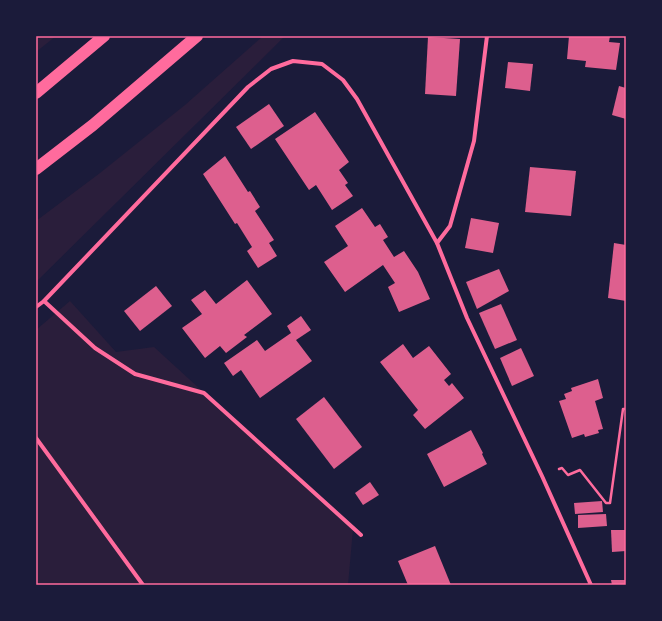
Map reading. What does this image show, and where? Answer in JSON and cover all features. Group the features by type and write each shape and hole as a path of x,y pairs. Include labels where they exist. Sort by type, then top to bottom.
{"highway":[{"path":"36,93 104,36"},
{"path":"36,169 93,125 197,36"}],"street":[{"path":"437,243 450,226 474,140 487,36"},
{"path":"36,307 44,301 248,87 271,69 293,61 322,64 343,80 357,99 437,243 467,318 542,476 591,585"},
{"path":"44,301 95,348 135,374 204,394 361,535"},
{"path":"36,438 143,585"}],"path":[{"path":"542,476 562,468 568,475 580,470 606,503 610,503 623,409 626,409"}],"shaded area":[{"path":"36,36 56,36 36,52"},
{"path":"263,36 285,36 36,282 36,221 100,173 185,105"},
{"path":"70,301 116,352 154,347 353,529 348,585 36,585 36,330"}],"building":[{"path":"569,36 610,36 609,42 620,43 616,70 585,67 586,61 567,59"},
{"path":"428,37 460,39 456,96 425,94"},
{"path":"508,62 533,64 530,91 505,88"},
{"path":"619,86 626,88 626,119 612,115"},
{"path":"269,104 284,126 251,149 236,127"},
{"path":"315,112 349,162 339,170 348,183 345,185 353,196 332,210 316,185 309,190 275,139"},
{"path":"225,156 248,192 250,191 260,207 255,211 274,240 269,243 277,256 258,268 247,251 252,247 237,223 235,224 203,174"},
{"path":"530,167 576,171 571,216 525,212"},
{"path":"362,208 375,227 380,224 388,237 383,240 394,257 404,251 418,272 430,299 399,312 388,287 395,283 383,265 345,292 324,262 348,246 335,226"},
{"path":"471,218 499,223 493,253 465,248"},
{"path":"614,243 626,245 626,301 608,298"},
{"path":"499,269 509,291 477,309 466,282"},
{"path":"247,280 272,314 244,335 247,337 226,353 220,346 205,358 182,328 202,314 191,300 205,290 216,304"},
{"path":"156,286 172,306 140,331 124,311"},
{"path":"501,304 517,340 495,349 479,313"},
{"path":"301,316 311,330 296,340 312,361 260,398 241,370 233,376 224,363 257,340 265,351 291,333 287,326"},
{"path":"403,344 413,358 429,346 451,374 444,380 449,386 452,383 464,398 425,429 413,415 418,410 380,362"},
{"path":"521,348 534,376 512,386 500,358"},
{"path":"598,379 603,398 595,401 603,429 598,430 599,433 585,437 584,434 572,438 559,401 566,399 564,394 572,391 571,388"},
{"path":"324,397 362,447 334,469 296,419"},
{"path":"471,430 487,464 444,487 427,454"},
{"path":"370,482 379,495 363,505 355,493"},
{"path":"602,501 603,512 575,514 574,503"},
{"path":"606,514 607,526 578,528 578,515"},
{"path":"611,530 626,530 626,551 612,552"},
{"path":"435,546 451,585 408,585 398,561"},
{"path":"611,580 626,580 626,585 612,585"}]}
